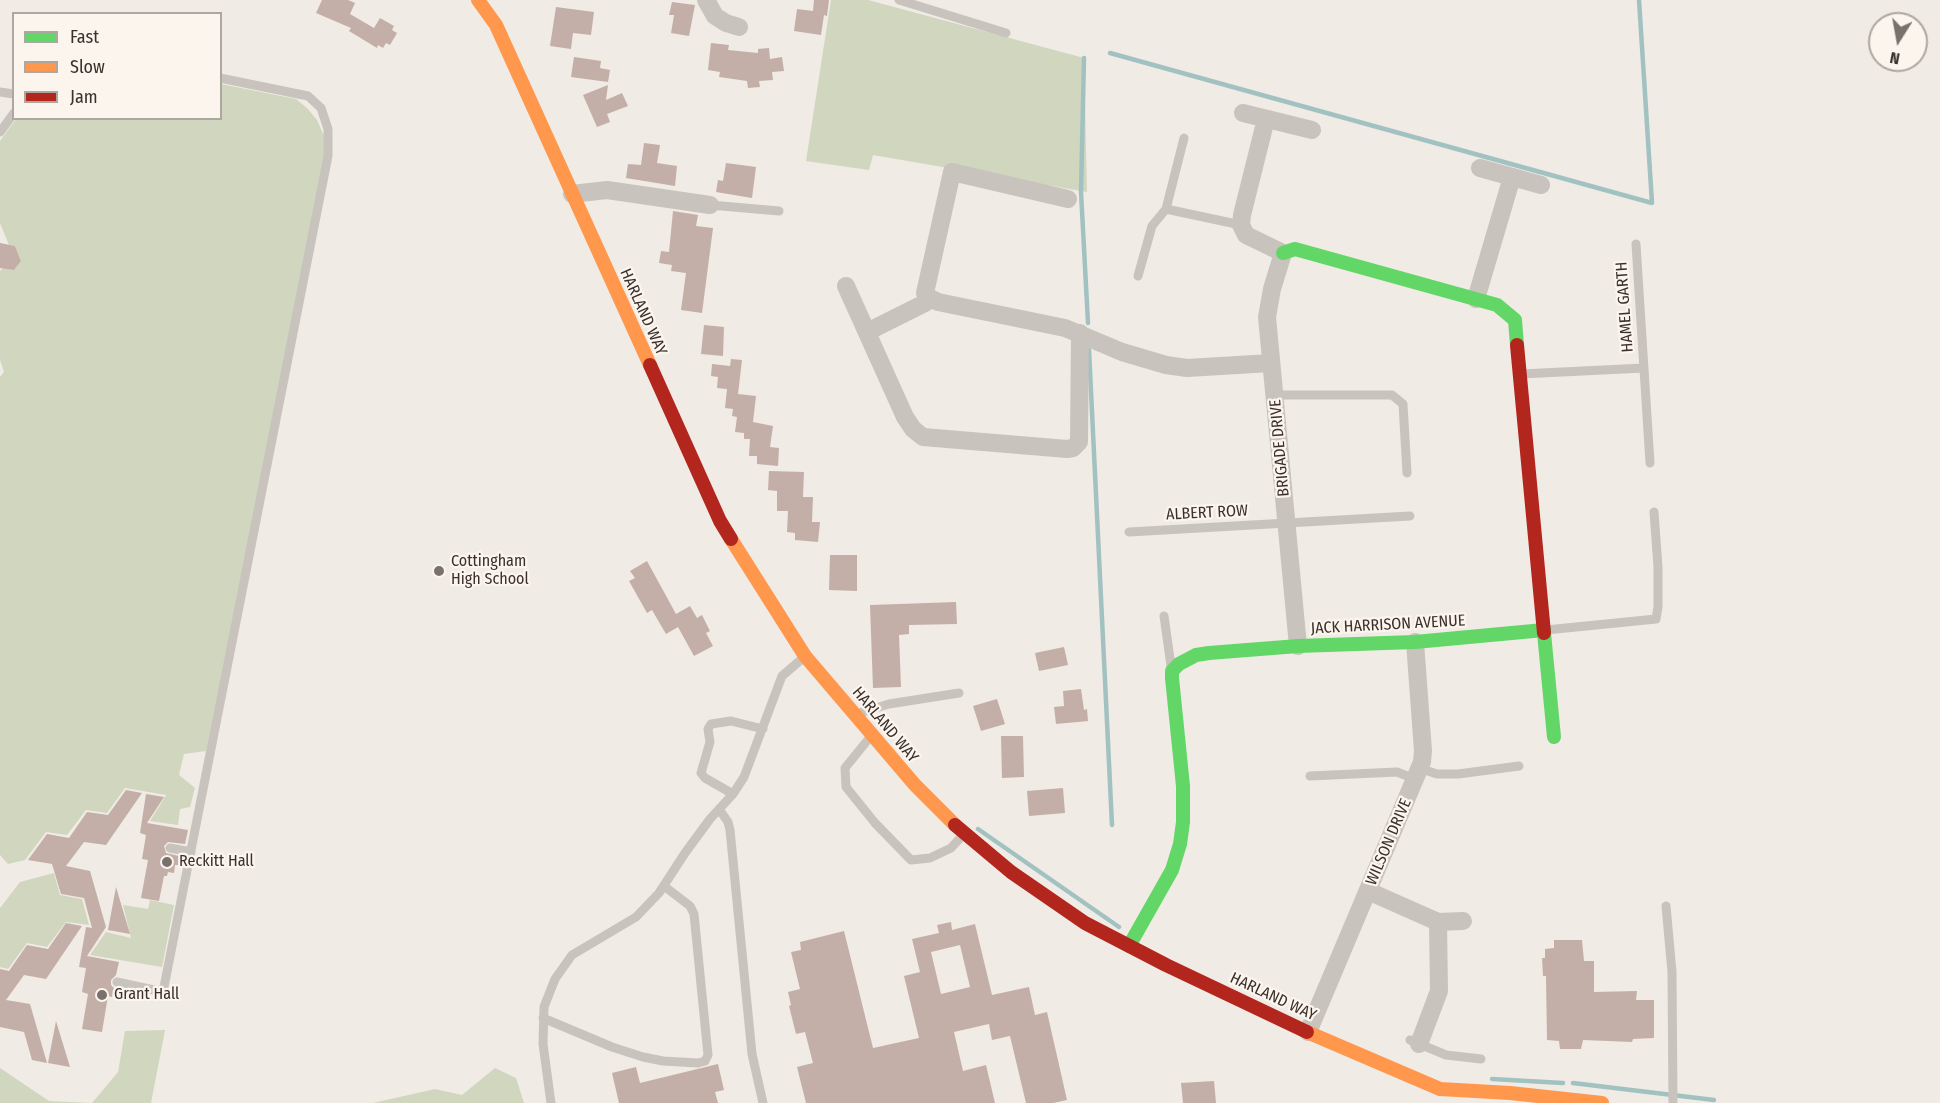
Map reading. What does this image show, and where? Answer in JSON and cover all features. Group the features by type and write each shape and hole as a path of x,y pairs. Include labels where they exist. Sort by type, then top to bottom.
{"main road":[{"name":"HARLAND WAY","path":"478,0 496,25 720,521 805,656 915,785 964,834 1011,872 1076,917 1129,946 1308,1032 1441,1092 1510,1093 1602,1103"},
{"path":"1283,253 1295,249 1497,305 1515,320 1554,737"},
{"name":"JACK HARRISON AVENUE","path":"1172,671 1179,664 1196,655 1298,646 1415,642 1544,630"},
{"path":"1129,946 1172,870 1180,844 1183,822 1183,786 1172,671"}],"street":[{"path":"706,0 715,16 739,27"},
{"path":"1243,113 1312,130"},
{"path":"1266,119 1241,225 1246,235 1283,253"},
{"path":"1480,168 1541,185"},
{"path":"1068,199 952,172 925,293 930,299 1080,333 1122,352 1166,365 1187,368 1271,363"},
{"path":"1476,299 1512,177"},
{"path":"572,194 607,189 710,204"},
{"name":"BRIGADE DRIVE","path":"1283,253 1272,289 1267,317 1298,646"},
{"path":"846,286 905,417 913,429 923,436 1073,448 1079,442 1080,333"},
{"path":"867,332 930,299"},
{"name":"WILSON DRIVE","path":"1308,1032 1417,774 1423,751 1415,642"},
{"path":"1368,891 1438,922 1463,921"},
{"path":"1414,1042 1439,991 1438,922"}],"lane":[{"path":"899,0 1006,33"},
{"path":"117,982 163,992 328,156 328,129 321,108 308,96 222,78"},
{"path":"0,132 12,116"},
{"path":"1138,276 1152,226 1166,209 1184,138"},
{"path":"710,204 779,211"},
{"path":"1166,209 1241,225"},
{"name":"HAMEL GARTH","path":"1636,244 1650,463"},
{"name":"HAMEL GARTH","path":"1520,374 1644,368"},
{"path":"1275,395 1392,395 1403,404 1407,473"},
{"path":"1544,630 1656,619 1658,567 1654,512"},
{"name":"ALBERT ROW","path":"1129,532 1410,516"},
{"path":"1164,616 1172,671"},
{"path":"551,1103 543,1044 543,1018 544,1007 555,978 572,956 636,917 659,893 685,853 744,777 782,676 805,656"},
{"path":"854,714 888,704 959,693"},
{"path":"733,794 705,778 701,772 710,742 708,729 711,724 731,721 763,729"},
{"path":"871,735 845,768 846,787 910,860 930,858 951,848 964,834"},
{"path":"1310,776 1397,772 1458,774 1519,766"},
{"path":"719,809 728,822 730,830 752,1054 763,1103"},
{"path":"170,848 191,852"},
{"path":"543,1018 612,1047 643,1057 663,1061 698,1063 705,1061 708,1055 694,914 690,906 664,886"},
{"path":"1666,906 1672,972 1673,1103"},
{"path":"1414,1042 1446,1055 1481,1059"}],"green space":[{"path":"831,0 868,0 1084,58 1087,192 873,155 869,170 806,161"},
{"path":"222,84 296,99 317,120 324,136 325,156 206,751 184,754 179,775 195,788 190,807 180,809 178,825 150,821 166,795 125,788 107,813 86,810 67,835 46,832 25,860 8,864 0,855 0,377 4,372 0,360 0,271 3,268 14,270 21,261 15,246 9,245 0,223 0,141 15,120 222,120"},
{"path":"54,873 60,895 82,899 89,925 66,922 47,947 27,943 8,969 0,967 0,908 20,882"},
{"path":"150,900 174,905 162,967 90,955 106,932 131,938 123,905 148,909"},
{"path":"165,1030 151,1103 92,1103 118,1072 125,1031"},
{"path":"0,1068 49,1101 92,1103 0,1103"},
{"path":"495,1068 516,1078 524,1103 373,1103 435,1089 462,1095"}],"building":[{"path":"322,0 348,0 355,3 350,14 374,28 380,18 394,26 392,30 397,33 390,45 386,43 383,48 378,45 377,48 349,31 351,28 316,13"},
{"path":"814,0 829,0 821,35 794,31 797,9 813,11"},
{"path":"672,2 695,5 689,36 671,33 674,15 669,15"},
{"path":"556,7 594,12 591,35 573,33 571,49 550,46"},
{"path":"711,43 729,45 728,50 758,53 758,49 769,48 770,59 782,57 784,71 772,72 773,80 759,81 760,87 748,88 747,81 719,77 720,72 708,70"},
{"path":"574,57 601,61 600,68 610,70 608,82 571,77"},
{"path":"608,85 606,100 622,93 628,106 607,114 610,122 597,127 583,95"},
{"path":"644,143 660,145 657,163 677,166 675,186 626,178 628,164 641,165"},
{"path":"726,163 756,167 752,198 716,192 718,180 723,181"},
{"path":"673,211 698,215 696,226 713,228 702,313 681,310 686,273 671,271 672,265 659,263 661,251 669,252"},
{"path":"0,243 15,246 21,261 14,270 0,268"},
{"path":"704,325 724,327 723,356 701,354"},
{"path":"731,359 742,360 738,394 756,396 753,422 773,426 770,447 779,448 778,466 757,464 757,456 749,456 750,439 744,439 744,433 735,432 737,417 732,416 733,409 725,408 727,389 717,388 718,377 711,376 712,364 730,366"},
{"path":"769,471 804,472 803,497 813,497 812,522 820,522 818,542 795,540 795,533 787,532 788,511 777,511 777,491 768,490"},
{"path":"830,555 857,555 857,591 829,590"},
{"path":"647,561 676,614 690,606 697,618 702,615 710,631 706,633 713,646 694,656 678,627 666,634 652,610 647,613 629,581 635,578 630,571"},
{"path":"956,602 957,624 909,625 909,634 899,635 901,687 873,688 870,605"},
{"path":"1064,647 1068,665 1039,671 1035,653"},
{"path":"1081,689 1088,721 1056,724 1054,707 1064,706 1063,691"},
{"path":"997,699 1005,724 981,731 973,706"},
{"path":"1001,736 1023,736 1024,777 1002,778"},
{"path":"1063,788 1065,813 1029,816 1027,791"},
{"path":"126,790 142,793 106,845 84,842 66,866 90,871 106,927 87,956 119,962 116,975 111,980 114,988 112,997 108,996 102,1032 82,1029 88,994 82,992 86,968 79,967 86,927 92,928 84,898 61,894 52,864 28,860 47,834 69,838 87,812 108,815"},
{"path":"146,794 164,797 147,823 188,830 185,844 168,842 164,846 166,853 183,857 181,865 175,865 174,873 168,872 167,876 164,876 159,901 141,898 148,860 142,859 146,835 140,833"},
{"path":"116,887 130,934 108,930"},
{"path":"951,922 952,930 975,924 992,995 1029,987 1035,1015 1047,1012 1067,1100 1053,1103 1026,1103 1010,1036 992,1040 989,1024 954,1032 963,1071 986,1065 995,1103 806,1103 797,1067 813,1063 805,1032 796,1034 789,1006 791,1005 788,992 800,989 791,952 801,950 800,942 844,931 873,1048 919,1038 904,976 920,972 912,939 939,933 937,925","holes":["960,945 970,987 941,994 931,952"]},
{"path":"66,923 82,926 46,979 24,975 6,1000 30,1004 47,1063 32,1060 24,1032 0,1027 0,969 9,971 27,945 48,949"},
{"path":"1554,940 1582,940 1584,961 1594,961 1594,992 1637,991 1636,1000 1654,1000 1654,1038 1633,1039 1632,1042 1583,1040 1581,1049 1560,1049 1559,1041 1547,1040 1546,976 1543,976 1542,958 1545,958 1545,949 1554,948"},
{"path":"56,1021 70,1067 48,1063"},
{"path":"718,1064 724,1090 715,1092 718,1103 619,1103 612,1073 636,1067 640,1083"},
{"path":"1214,1081 1216,1103 1183,1103 1181,1083"}],"waterway":[{"path":"1110,53 1652,203 1639,0"},
{"path":"1084,58 1081,192 1088,323"},
{"path":"1089,350 1112,825"},
{"path":"978,829 1119,927"},
{"path":"1492,1079 1563,1083"},
{"path":"1573,1083 1714,1100"}],"traffic: fast":[{"path":"1283,253 1295,249 1497,305 1515,320 1517,345"},
{"path":"1129,946 1172,870 1180,844 1183,822 1183,786 1172,678 1172,671 1179,664 1196,655 1209,653 1298,646 1415,642 1544,630"},
{"path":"1544,633 1554,737"}],"traffic: slow":[{"path":"478,0 496,25 650,365"},
{"path":"731,539 805,656 915,785 955,825"},
{"path":"1307,1032 1440,1089 1510,1093 1602,1103"}],"traffic: jam":[{"path":"1517,345 1544,633"},
{"path":"650,365 720,521 731,539"},
{"path":"955,825 1011,872 1085,923 1166,965 1307,1032"}],"place":[{"name":"Cottingham High School","path":"439,571"},
{"name":"Reckitt Hall","path":"167,862"},
{"name":"Grant Hall","path":"102,995"}]}
